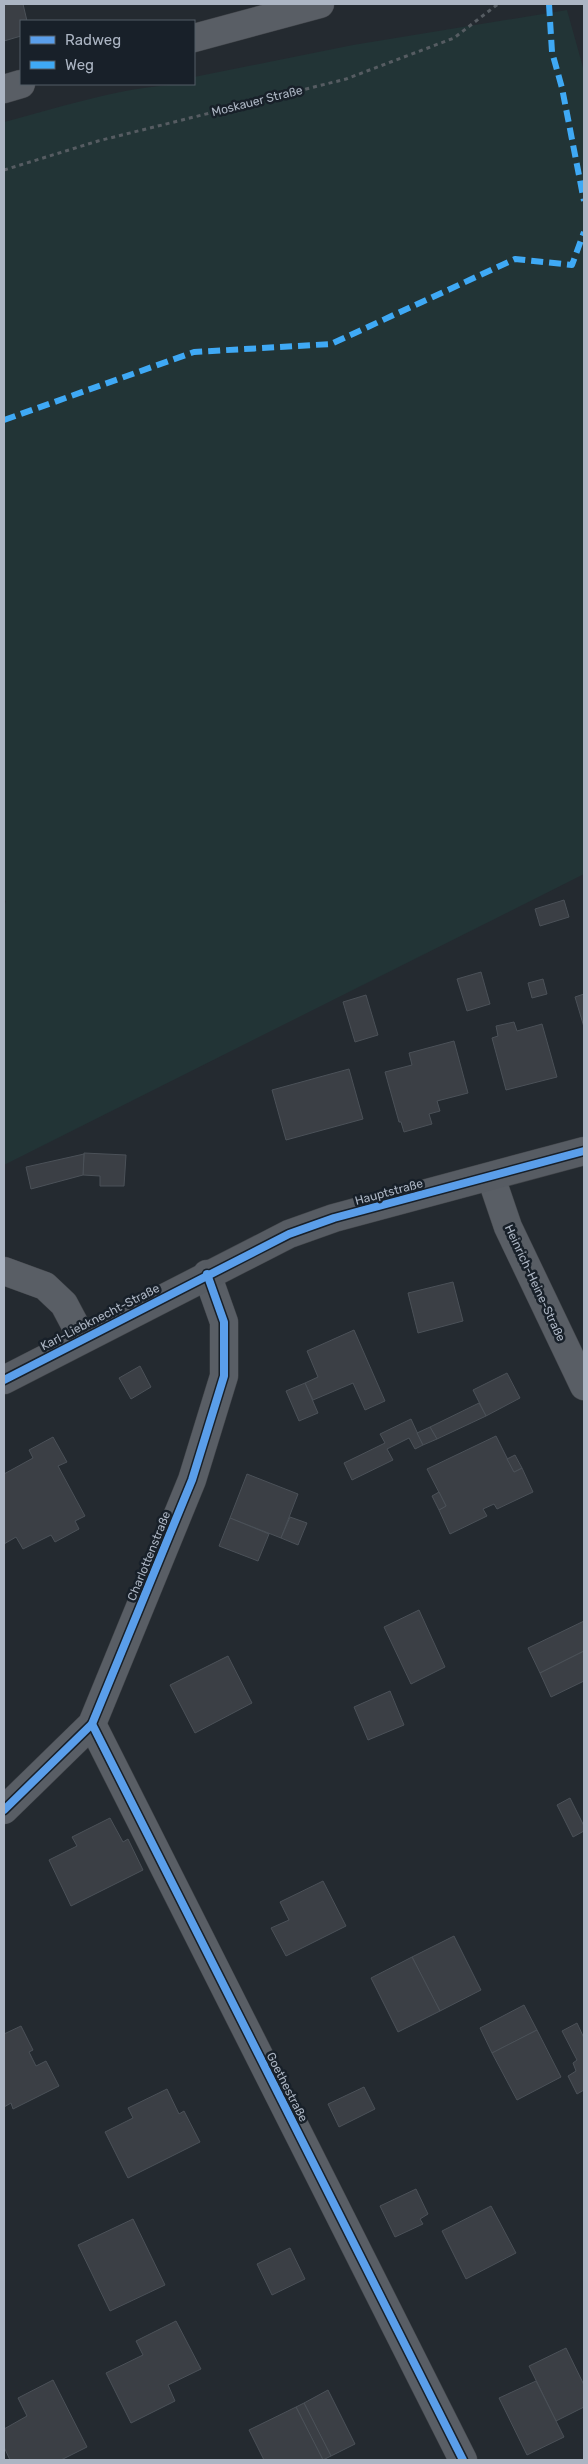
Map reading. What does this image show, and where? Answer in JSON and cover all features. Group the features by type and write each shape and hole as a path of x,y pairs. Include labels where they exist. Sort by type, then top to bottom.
{"street":[{"path":"195,38 320,4"},
{"path":"4,89 20,84"},
{"name":"Hauptstraße","path":"207,1274 289,1234 334,1218 584,1151"},
{"name":"Heinrich-Heine-Straße","path":"491,1177 508,1228 584,1386"},
{"path":"4,1271 45,1286 64,1304 82,1338"},
{"name":"Karl-Liebknecht-Straße","path":"4,1380 207,1274"},
{"name":"Charlottenstraße","path":"4,1810 92,1724 192,1480 224,1376 224,1322 207,1274"},
{"name":"Goethestraße","path":"92,1724 463,2460"}],"shaded area":[{"path":"567,10 584,71 584,874 4,1165 4,907 6,901 4,900 4,122 122,92 170,85 195,85 195,77 353,45"}],"building":[{"path":"4,4 23,4 27,20 20,20 20,36 4,41"},
{"path":"564,900 569,917 540,926 535,909"},
{"path":"481,972 490,1004 467,1011 457,979"},
{"path":"543,979 547,994 532,998 528,983"},
{"path":"584,994 584,1027 575,997"},
{"path":"366,995 378,1035 355,1042 343,1002"},
{"path":"514,1022 517,1031 542,1024 557,1077 506,1090 492,1038 498,1036 496,1026"},
{"path":"454,1041 468,1093 437,1101 440,1111 429,1114 432,1124 404,1132 401,1122 399,1122 385,1072 412,1065 409,1053"},
{"path":"349,1069 363,1119 286,1140 272,1090"},
{"path":"84,1153 126,1155 124,1186 100,1186 100,1176 83,1175"},
{"path":"84,1154 83,1175 31,1189 26,1167"},
{"path":"453,1282 463,1321 418,1333 408,1293"},
{"path":"354,1330 385,1401 365,1410 353,1383 313,1400 305,1383 318,1377 307,1351"},
{"path":"140,1366 151,1387 131,1399 119,1378"},
{"path":"507,1373 520,1398 486,1416 473,1390"},
{"path":"305,1383 318,1413 299,1421 286,1391"},
{"path":"479,1403 486,1416 437,1439 430,1427"},
{"path":"411,1419 423,1445 415,1449 409,1438 387,1449 393,1460 352,1480 344,1463 385,1443 380,1434"},
{"path":"430,1427 437,1439 423,1445 417,1433"},
{"path":"496,1436 514,1472 522,1468 533,1492 497,1509 494,1504 483,1509 487,1516 450,1534 439,1510 446,1506 427,1469"},
{"path":"53,1437 67,1462 58,1466 85,1516 75,1521 79,1529 55,1542 51,1535 23,1549 16,1537 4,1544 4,1474 33,1458 29,1450"},
{"path":"515,1455 522,1468 514,1472 507,1459"},
{"path":"247,1474 298,1494 281,1538 230,1518"},
{"path":"439,1492 446,1506 439,1510 432,1496"},
{"path":"290,1517 307,1523 298,1545 281,1538"},
{"path":"230,1518 269,1534 258,1561 219,1546"},
{"path":"419,1610 445,1667 411,1684 384,1627"},
{"path":"584,1621 584,1651 540,1673 528,1648"},
{"path":"584,1651 584,1681 551,1697 540,1673"},
{"path":"228,1656 252,1703 195,1733 170,1685"},
{"path":"390,1691 404,1725 368,1740 354,1707"},
{"path":"570,1798 584,1826 584,1831 573,1837 557,1805"},
{"path":"110,1818 123,1842 128,1839 143,1870 71,1906 49,1860 77,1846 72,1837"},
{"path":"323,1881 346,1926 286,1956 271,1928 289,1920 280,1902"},
{"path":"454,1936 481,1990 440,2011 412,1957"},
{"path":"412,1957 440,2011 398,2032 371,1978"},
{"path":"524,2005 537,2030 492,2053 480,2028"},
{"path":"577,2023 584,2038 584,2090 577,2094 568,2076 576,2071 573,2063 577,2060 562,2031"},
{"path":"21,2026 33,2050 29,2052 36,2066 46,2061 59,2086 13,2109 11,2103 4,2107 4,2034"},
{"path":"537,2030 561,2077 517,2100 492,2053"},
{"path":"364,2087 375,2109 339,2127 328,2104"},
{"path":"167,2089 179,2114 184,2111 200,2142 128,2178 105,2132 133,2118 128,2108"},
{"path":"416,2189 428,2214 420,2219 423,2224 395,2237 380,2206"},
{"path":"491,2206 516,2253 466,2279 442,2231"},
{"path":"133,2219 165,2285 110,2311 78,2245"},
{"path":"290,2248 305,2279 272,2295 257,2264"},
{"path":"176,2321 201,2369 168,2385 175,2401 131,2423 106,2373 143,2355 136,2341"},
{"path":"566,2348 584,2385 584,2407 556,2421 529,2366"},
{"path":"53,2380 87,2447 61,2460 10,2460 4,2447 4,2429 27,2416 18,2398"},
{"path":"536,2381 564,2437 527,2455 499,2398"},
{"path":"328,2390 355,2444 331,2456 304,2403"},
{"path":"304,2403 331,2456 323,2460 296,2407"},
{"path":"296,2407 323,2460 264,2460 249,2430"}],"marked path":[{"path":"549,4 552,52 562,88 584,201"},
{"path":"4,420 194,352 331,344 515,259 572,265 584,232"}],"cycle path":[{"path":"4,1380 289,1234 334,1218 584,1151"},
{"path":"4,1810 92,1724 192,1480 224,1376 224,1322 207,1274"},
{"path":"92,1724 463,2460"}]}
